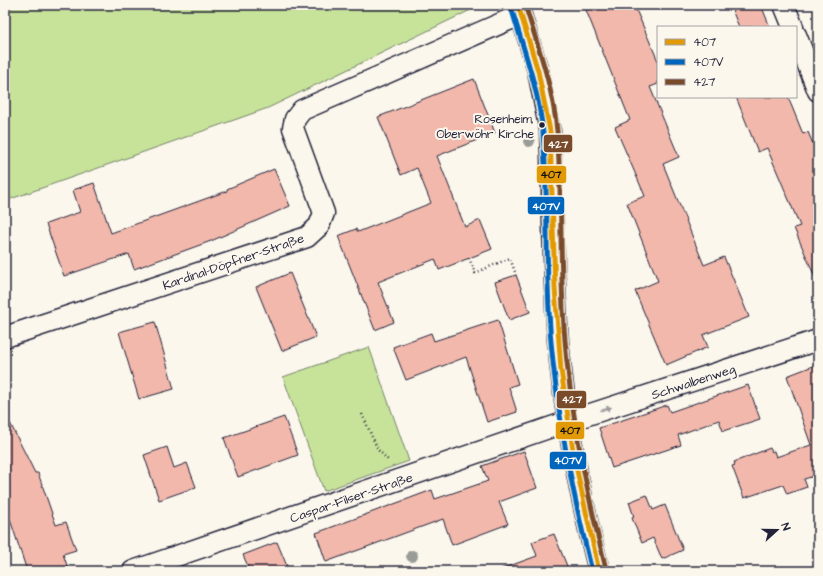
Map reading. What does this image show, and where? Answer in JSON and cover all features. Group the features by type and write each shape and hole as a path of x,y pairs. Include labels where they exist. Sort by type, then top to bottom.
{"street":[{"path":"784,5 793,26"},
{"path":"519,10 538,71 550,131 558,340 568,421 587,526 599,571"},
{"name":"Kardinal-Döpfner-Straße","path":"5,337 308,237 319,226 324,213 293,128 295,119 302,110 519,10"},
{"path":"797,38 818,91"},
{"name":"Schwalbenweg","path":"568,421 818,340"},
{"name":"Caspar-Filser-Straße","path":"133,571 224,541 568,421"}],"path":[{"path":"469,258 475,273 510,258 516,275"},
{"path":"362,414 378,450 392,463"}],"green space":[{"path":"5,5 481,5 268,108 5,201"},
{"path":"369,347 409,461 324,491 283,377"}],"building":[{"path":"584,5 634,5 657,59 657,84 650,87 679,157 663,164 704,265 724,257 749,317 703,335 708,347 666,365 635,291 658,281 627,203 645,196 615,127 630,120"},
{"path":"730,5 761,5 770,26 739,26"},
{"path":"474,79 495,133 437,156 465,227 480,220 492,249 439,270 435,259 378,282 394,322 375,330 338,236 356,229 358,232 431,203 417,168 401,175 378,117"},
{"path":"736,98 788,98 803,134 808,132 818,156 818,284 794,228 800,226 767,148 758,152"},
{"path":"274,169 290,206 211,241 134,269 129,254 64,276 46,224 80,212 73,190 94,183 111,233 227,191 227,189"},
{"path":"290,273 316,337 282,351 256,287"},
{"path":"516,275 530,312 509,320 495,282"},
{"path":"498,320 518,384 509,387 517,412 487,422 466,357 406,380 393,347 431,333 434,341"},
{"path":"155,322 174,389 139,399 119,332"},
{"path":"818,364 818,475 804,479 807,487 787,494 783,485 744,498 732,466 735,465 734,462 770,448 772,452 774,451 776,457 811,445 787,376"},
{"path":"748,385 760,419 723,431 719,420 678,435 681,445 612,468 599,428 667,405 670,412"},
{"path":"5,413 35,473 38,473 56,525 66,522 76,550 63,554 69,571 27,571 5,504"},
{"path":"284,417 298,455 238,477 224,438"},
{"path":"167,447 174,468 187,463 196,487 159,500 144,455"},
{"path":"524,451 537,488 499,502 508,524 452,545 443,519 326,562 316,533 432,490 435,499 488,481 482,466"},
{"path":"647,495 653,510 665,505 683,550 662,559 653,538 642,543 632,518 634,517 629,502"},
{"path":"554,534 569,571 502,571 501,569 537,556 532,542"},
{"path":"277,542 289,571 250,571 243,555"}],"transit line":[{"name":"407","path":"518,5 538,71 550,131 555,288 561,370 574,457 599,571"},
{"name":"427","path":"525,5 544,67 555,115 559,157 563,314 571,398 592,512 606,569"},
{"name":"407V","path":"511,7 530,69 541,117 545,159 549,316 554,371 567,457 592,571"}],"place":[{"name":"Rosenheim, Oberwöhr Kirche","path":"542,125"}]}
